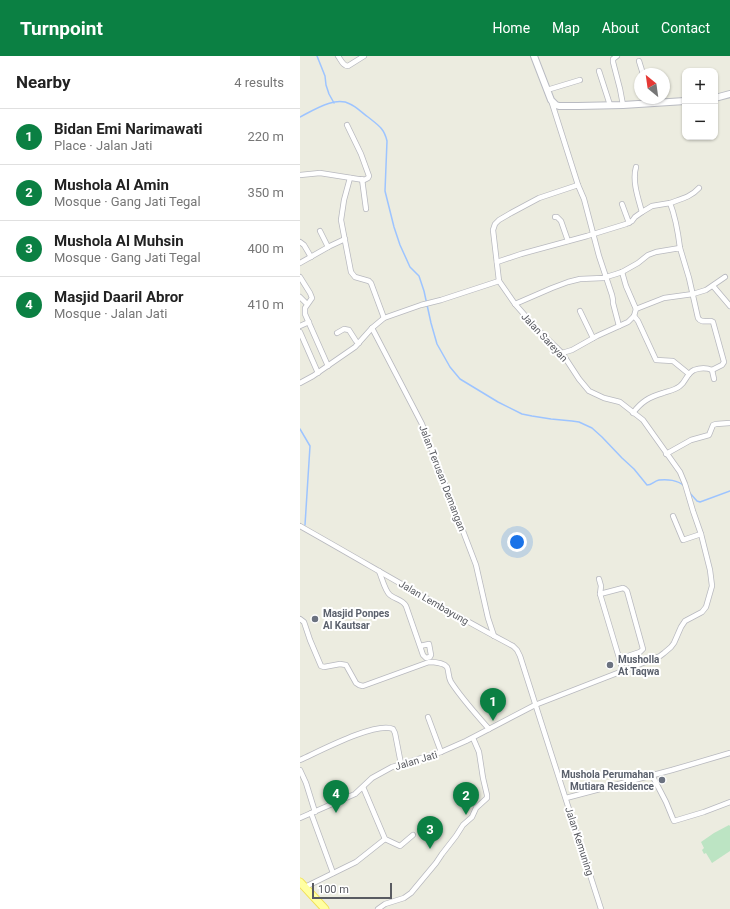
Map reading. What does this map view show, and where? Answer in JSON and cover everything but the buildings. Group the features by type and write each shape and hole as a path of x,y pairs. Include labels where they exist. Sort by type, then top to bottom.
{"main road":[{"path":"302,884 325,909"}],"street":[{"path":"338,56 345,66 348,66 364,56"},
{"path":"534,56 551,100 578,185 584,199 592,234 612,295 619,326"},
{"path":"617,56 613,59 613,62 623,105"},
{"path":"639,61 641,68"},
{"path":"599,71 610,106"},
{"path":"547,90 580,80"},
{"path":"718,97 730,94"},
{"path":"551,100 559,106 610,106 634,103"},
{"path":"670,101 682,101"},
{"path":"300,175 320,173 367,179 369,176 347,125"},
{"path":"636,167 635,177 642,212"},
{"path":"350,178 344,200 341,220 352,274 359,279 369,281 371,283 384,318"},
{"path":"362,179 366,209"},
{"name":"Jalan Sareyan","path":"578,185 539,198 499,220 495,224 493,230 499,281 515,304 536,328 562,353 579,379 589,391 604,398 620,402 643,420 680,472 701,534 712,583 706,606 702,612 685,621 680,627 674,643 660,656"},
{"path":"496,262 629,223 652,206 670,203 690,196 699,188"},
{"path":"633,413 645,400 679,388 689,374 694,370 704,368 712,370 722,365 724,362 712,321 702,322 699,320 680,248 674,213 670,203"},
{"path":"622,204 629,223"},
{"path":"555,218 560,218 568,241"},
{"path":"320,231 328,247"},
{"path":"300,263 345,239"},
{"path":"300,242 304,245 311,257"},
{"path":"515,304 568,282 580,279 606,277 622,272 638,263 648,255 680,248"},
{"path":"562,353 572,350 593,338 628,322 634,316 636,309 626,286 622,272"},
{"path":"300,277 312,296 304,311 328,366"},
{"path":"636,309 664,298 693,294 706,290 726,277"},
{"path":"300,383 318,373 355,347 372,328 384,318 499,281"},
{"path":"714,286 730,306"},
{"path":"300,297 308,304"},
{"path":"580,311 593,338"},
{"path":"634,316 638,321 656,360 673,361 689,374"},
{"path":"300,326 309,322"},
{"name":"Jalan Terusan Demangan","path":"372,328 422,424 476,565 488,618 494,636"},
{"path":"337,333 344,329 349,330 359,343"},
{"path":"300,332 318,373"},
{"path":"712,370 714,379"},
{"path":"666,454 691,440 709,435 711,427 716,424 730,423"},
{"path":"673,516 683,540 701,534"},
{"name":"Jalan Lembayung","path":"300,526 480,629 513,646 518,651 535,705"},
{"path":"379,571 390,596 405,604 420,646"},
{"path":"599,579 601,586 600,594 623,672"},
{"path":"600,594 625,589 627,591 643,649 640,652 619,659"},
{"path":"300,619 304,622 321,666 324,667 340,664 346,665 356,683 359,685 366,685 429,662 446,666 448,668 450,679 457,691 489,729"},
{"name":"Jalan Jati","path":"300,818 349,797 359,791 372,778 392,767 441,752 473,738 535,705 623,672 660,656"},
{"name":"Jalan Kemuning","path":"535,705 601,909"},
{"path":"428,718 441,752"},
{"path":"300,760 362,732 390,728 393,729 395,733 401,764"},
{"path":"378,909 385,904 404,898 411,893 436,863 463,825 472,816 476,808 487,798 479,752 473,738"},
{"path":"566,798 730,753"},
{"path":"300,770 306,783 313,813 333,872"},
{"path":"652,775 674,821 730,802"},
{"path":"363,787 385,840 400,846 413,834"},
{"path":"302,884 356,862 385,840"}],"green space":[{"path":"729,825 730,851 712,863 706,853 704,854 702,850 704,848 701,842"}],"waterway":[{"path":"317,56 325,76 329,94 334,103"},
{"path":"300,117 325,105 344,102 357,108 382,130 387,141 385,191 394,227 410,267 419,276 437,344 450,367 460,379 498,402 522,414 579,422 592,428 634,469 647,485 659,480 672,480 684,486"},
{"path":"300,429 310,446 305,525"},
{"path":"689,492 697,501 700,502 730,491"}],"place":[{"name":"Masjid Ponpes Al Kautsar","path":"315,619"},
{"name":"Musholla At Taqwa","path":"610,665"},
{"name":"Bidan Emi Narimawati","path":"493,721"},
{"name":"Mushola Perumahan Mutiara Residence","path":"662,780"},
{"name":"Masjid Daaril Abror","path":"336,813"},
{"name":"Mushola Al Amin","path":"466,815"},
{"name":"Mushola Al Muhsin","path":"430,849"}]}
